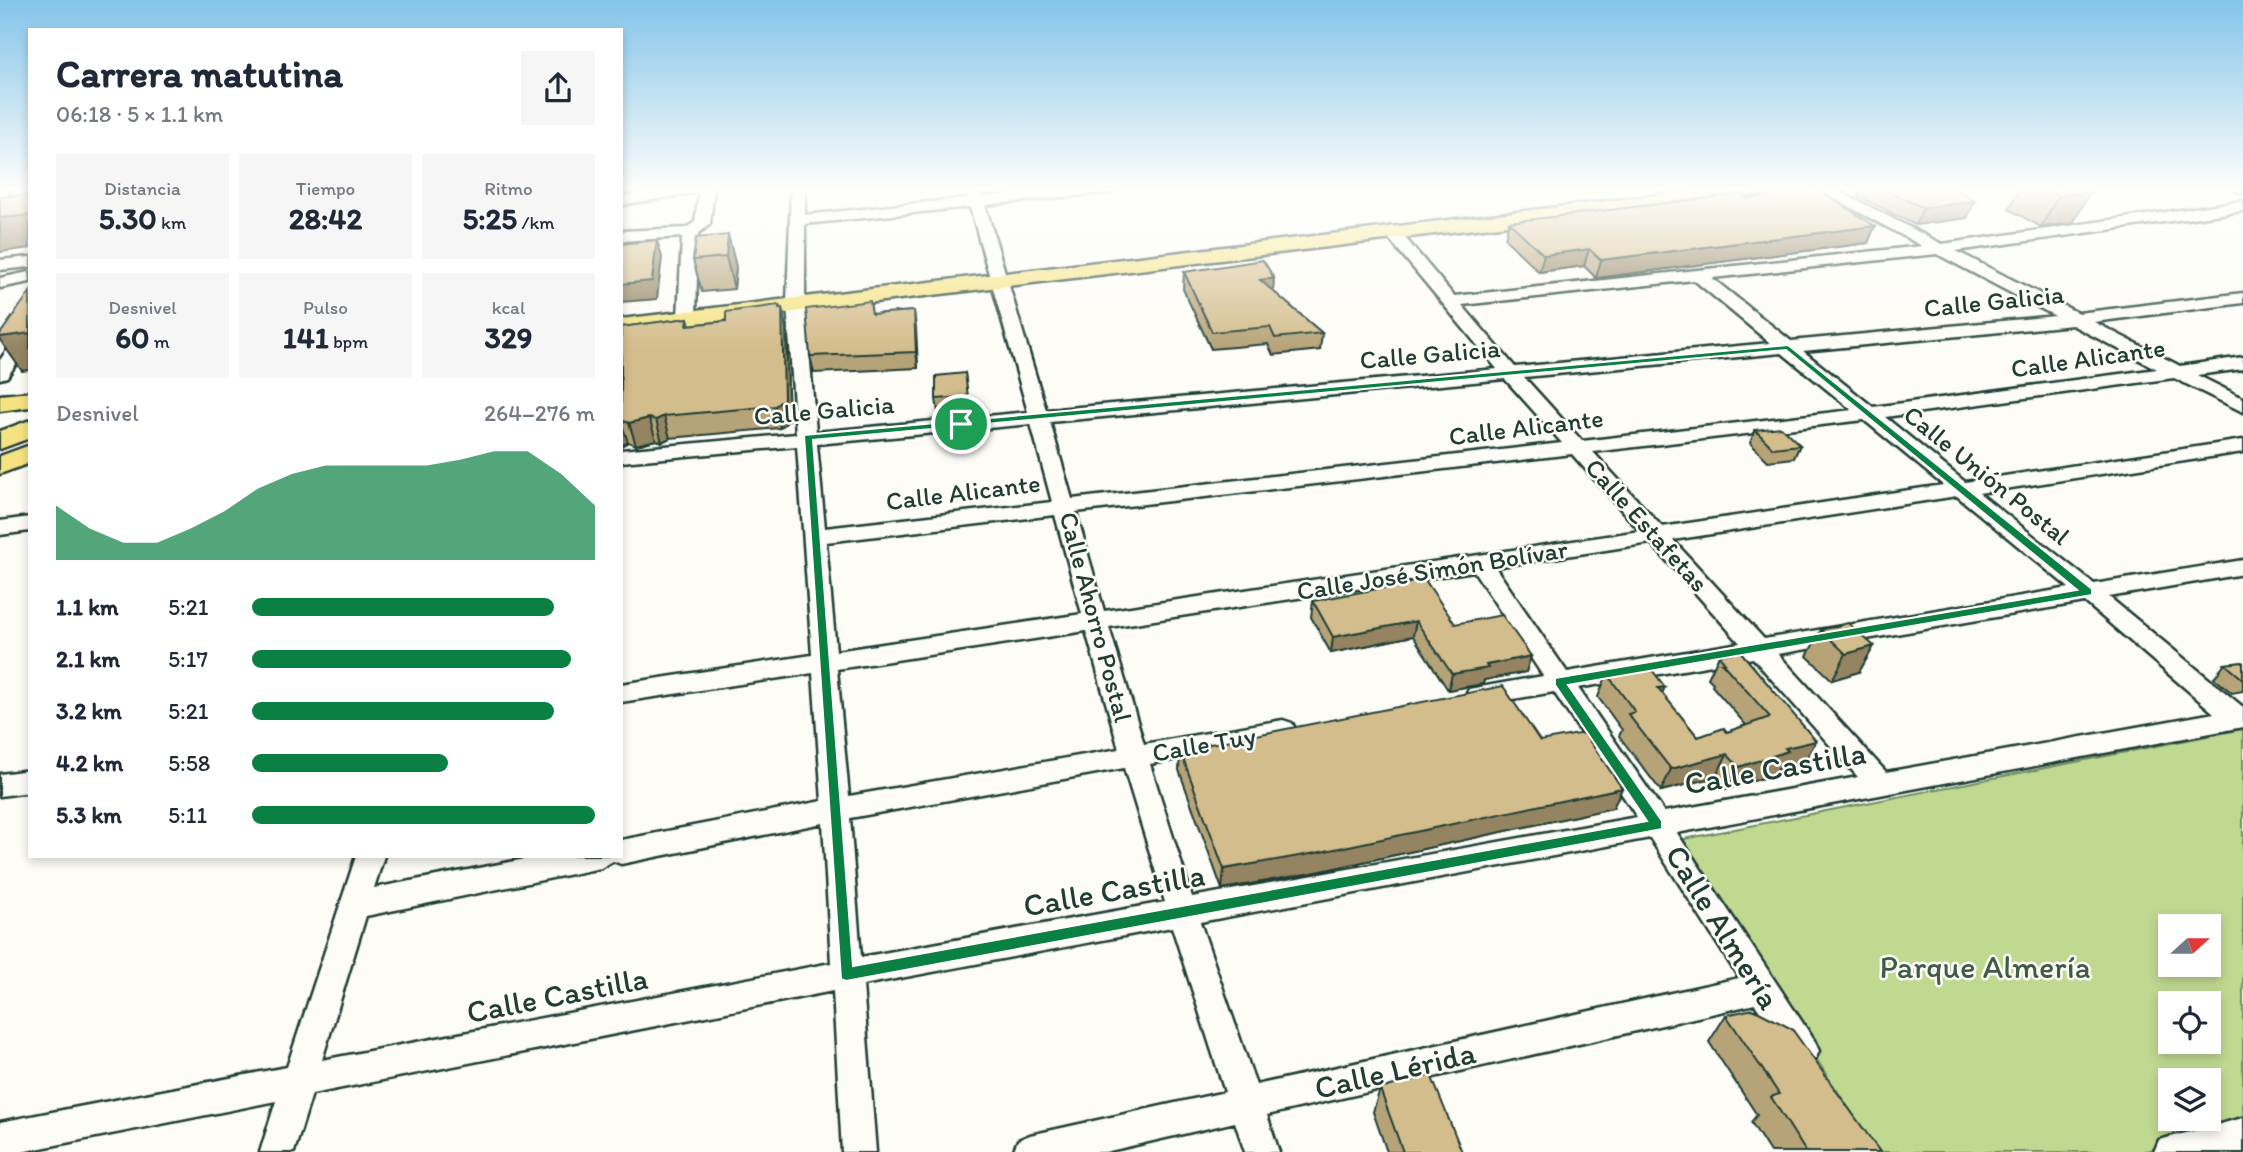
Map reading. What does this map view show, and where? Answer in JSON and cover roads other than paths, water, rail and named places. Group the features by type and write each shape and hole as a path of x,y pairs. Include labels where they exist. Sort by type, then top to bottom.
{"main road":[{"path":"623,326 1303,242"},
{"path":"0,402 28,399"},
{"path":"0,441 28,429"},
{"path":"0,466 28,454"}],"street":[{"path":"687,318 690,242"},
{"path":"797,242 796,304 836,808 859,1152"},
{"name":"Calle Ahorro Postal","path":"988,242 1135,757 1182,913 1262,1152"},
{"name":"Calle Estafetas","path":"1400,242 1510,373 1881,784"},
{"path":"1925,242 2243,406"},
{"path":"1451,302 1700,277 1990,242"},
{"path":"0,265 28,262"},
{"path":"0,283 28,277"},
{"name":"Calle Unión Postal","path":"1700,277 2240,718"},
{"name":"Calle Galicia","path":"623,456 1788,347 2075,319 2243,298"},
{"path":"0,373 28,334"},
{"name":"Calle Alicante","path":"814,536 1867,414 2243,363"},
{"name":"Calle José Simón Bolívar","path":"623,693 1963,491 2243,446"},
{"path":"0,528 28,524"},
{"name":"Calle Almería","path":"1480,563 1657,825 1760,988 1819,1075"},
{"path":"1450,701 2243,567"},
{"name":"Calle Castilla","path":"0,1139 846,974 2240,718"},
{"name":"Calle Tuy","path":"623,852 836,808 1313,725"},
{"path":"0,785 28,781"},
{"path":"277,1152 369,858"},
{"path":"355,905 591,858"},
{"name":"Calle Lérida","path":"1030,1152 1760,988"},
{"path":"2179,1151 2243,1135"}],"park label":[{"name":"Parque Almería","path":"1985,967"}]}
